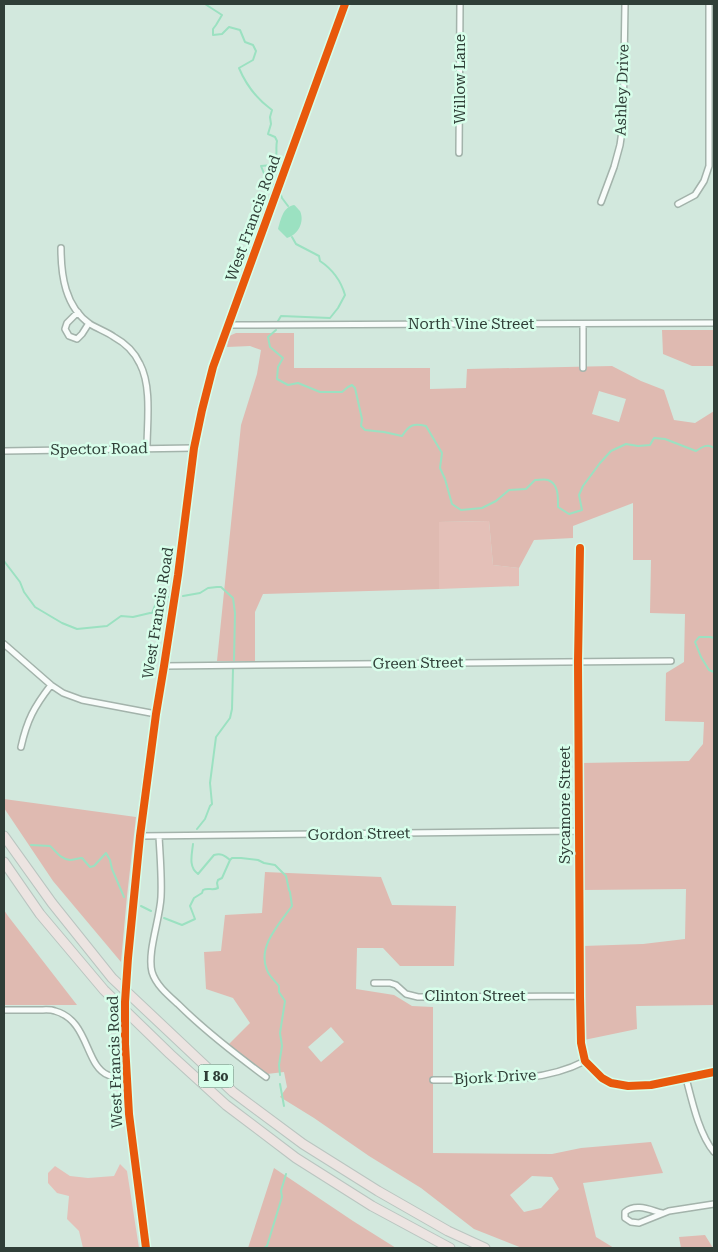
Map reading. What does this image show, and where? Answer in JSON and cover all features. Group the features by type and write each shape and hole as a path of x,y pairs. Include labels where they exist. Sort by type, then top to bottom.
{"highway":[{"name":"I 80","path":"4,836 52,903 112,978 233,1092 303,1144 378,1191 448,1231 485,1248"},
{"name":"I 80","path":"4,862 40,914 104,990 226,1105 305,1163 372,1206 450,1248"}],"street":[{"name":"West Francis Road","path":"146,1248 130,1124 125,1044 125,1002 140,836 156,714 178,575 194,448 211,375 228,325 345,4"},
{"name":"Willow Lane","path":"460,4 460,153"},
{"name":"Ashley Drive","path":"601,202 614,167 624,124 625,4"},
{"path":"678,204 695,195 704,181 709,166 709,4"},
{"path":"61,248 62,272 70,301 89,323 114,337 131,350 141,365 148,385 147,448"},
{"path":"78,312 65,329 69,336 77,339 89,323"},
{"name":"North Vine Street","path":"228,325 714,322"},
{"path":"583,324 583,368"},
{"name":"Spector Road","path":"4,450 194,448"},
{"name":"Sycamore Street","path":"580,548 578,662 580,996 581,1043 585,1061"},
{"path":"4,644 63,694 80,700 156,714"},
{"name":"Green Street","path":"164,666 671,661"},
{"path":"21,747 30,717 51,685"},
{"name":"Gordon Street","path":"140,836 579,831"},
{"path":"159,836 161,897 150,958 152,973 161,988 199,1025 266,1077"},
{"name":"Clinton Street","path":"374,983 390,983 396,985 406,994 418,997 580,996"},
{"path":"4,1010 54,1010 63,1014 80,1031 101,1071 108,1076 127,1078"},
{"path":"585,1061 602,1078 611,1083 628,1086 651,1085 714,1072"},
{"name":"Bjork Drive","path":"433,1080 526,1078 570,1068 585,1061"},
{"path":"686,1078 693,1107 701,1128 714,1152"},
{"path":"662,1213 630,1208 625,1212 625,1218 631,1222 639,1223 669,1211 714,1204"}],"shaded area":[{"path":"294,205 300,211 301,224 294,234 287,238 278,229 281,218 287,208"},
{"path":"662,330 714,330 714,366 692,366 663,354"},
{"path":"236,333 294,333 294,368 430,368 430,389 466,388 467,369 612,366 664,390 674,420 695,423 714,411 714,1005 636,1006 637,1029 584,1040 583,946 643,944 685,939 686,889 583,890 582,763 689,761 703,744 704,722 665,721 666,673 684,662 685,614 650,613 651,560 633,560 633,503 573,526 573,538 534,540 519,568 493,565 489,521 439,522 439,589 263,594 255,612 255,661 217,661 241,425 257,374 261,350 250,346 227,347 229,336","holes":["599,391 626,399 619,422 592,414"]},
{"path":"489,521 493,565 519,568 519,586 439,589 439,522"},
{"path":"4,799 136,817 121,962 53,881 4,808"},
{"path":"265,872 381,877 392,905 456,906 454,966 400,966 383,948 357,948 356,989 394,995 412,1006 433,1007 433,1153 552,1154 581,1148 651,1142 663,1173 583,1183 596,1237 614,1248 522,1248 474,1229 421,1188 280,1097 287,1087 284,1072 267,1074 228,1045 250,1023 233,998 206,989 204,952 221,951 225,915 262,913","holes":["331,1027 344,1042 321,1062 308,1047","532,1176 552,1177 559,1189 541,1208 524,1212 510,1195"]},
{"path":"4,910 8,916 77,1005 4,1005"},
{"path":"120,1164 127,1171 139,1248 83,1248 79,1231 67,1219 69,1196 57,1193 48,1183 48,1173 55,1166 70,1176 88,1178 114,1176"},
{"path":"274,1168 353,1221 396,1248 248,1248"},
{"path":"705,1235 713,1248 681,1248 679,1237"}],"waterway":[{"path":"205,4 222,15 213,29 213,35 222,34 229,27 240,30 245,42 253,45 256,51 253,60 239,68 252,91 272,110 268,134 275,137 277,141 276,159 273,165 261,166 267,181 276,186"},
{"path":"281,195 288,206"},
{"path":"278,321 281,316 330,318 345,295 338,280 320,261 319,256 296,244 292,237"},
{"path":"276,330 268,337 270,347 283,358 278,367 277,379 288,385 298,383 320,392 342,392 352,385 355,388 362,419 361,426 365,430 402,436 412,426 426,426 442,453 440,468 452,504 461,510 482,508 496,501 509,490 526,489 535,480 548,480 556,488 558,507 569,514 582,510 579,495 583,486 600,463 611,451 626,444 650,445 654,438 665,439 696,451 707,446 714,448"},
{"path":"4,561 20,582 24,592 35,607 62,623 77,629 107,626 121,616 133,617 152,613 159,598 168,597"},
{"path":"183,596 200,593 208,588 221,587 233,598 235,613 234,660"},
{"path":"714,638 699,637 695,642 709,670 714,672"},
{"path":"197,829 205,819 212,804 210,783 216,737 230,718 233,669"},
{"path":"193,844 192,864 198,874 214,855 219,854 230,860"},
{"path":"31,845 50,846 64,858 70,860 82,858 90,867 94,866 106,853 124,897"},
{"path":"230,860 232,858 241,858 275,865 286,876 290,892 292,906 271,936 265,953 267,970 279,986 279,992 285,1001 280,1033 282,1046 279,1065 280,1075"},
{"path":"164,918 182,925 195,919 190,906 194,898 205,889 218,888 218,880 222,878 230,860"},
{"path":"141,906 151,911"},
{"path":"280,1084 284,1106"},
{"path":"264,1248 267,1246 282,1197 281,1191 286,1174"}],"cycle path":[{"path":"146,1248 129,1114 125,1002 140,836 156,714 178,575 194,448 213,367 345,4"},
{"path":"580,548 578,661 580,996 581,1043 585,1061 602,1078 611,1083 628,1086 651,1085 714,1072"}]}
